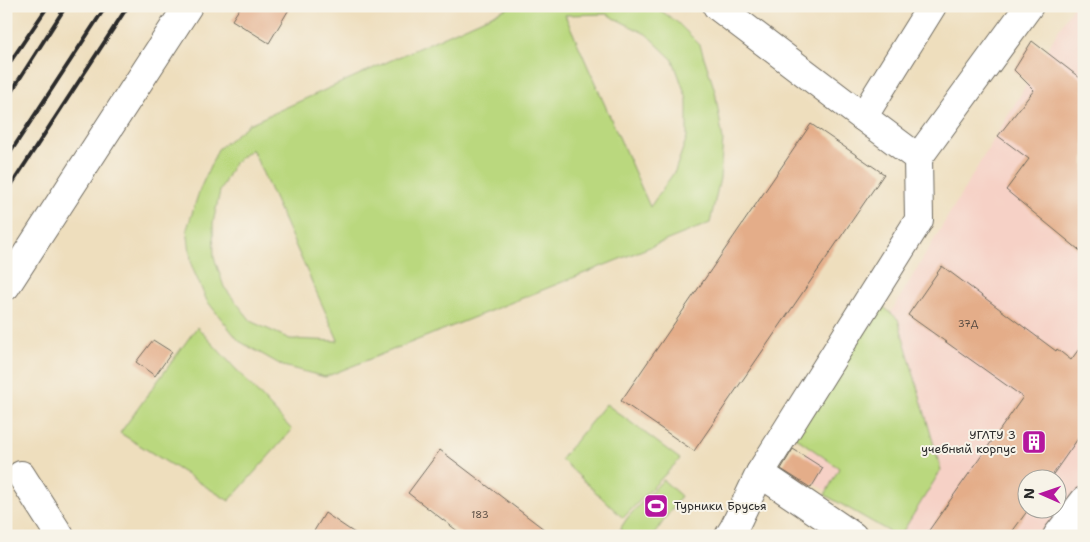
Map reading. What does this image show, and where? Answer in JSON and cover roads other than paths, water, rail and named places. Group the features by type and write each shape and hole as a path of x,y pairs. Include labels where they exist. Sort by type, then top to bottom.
{"lane":[{"path":"6,286 188,6"},
{"path":"717,6 918,158"},
{"path":"862,117 932,6"},
{"path":"729,536 760,473 919,220 918,158 1029,6"},
{"path":"760,473 853,536"},
{"path":"21,475 60,536"},
{"path":"1057,536 1084,502"}],"railway":[{"path":"6,68 48,6"},
{"path":"6,100 66,6"},
{"path":"6,159 106,6"},
{"path":"6,193 128,6"}],"place":[{"name":"УГЛТУ 3 учебный корпус","path":"1034,442"},
{"name":"Турники Брусья","path":"656,506"}]}
